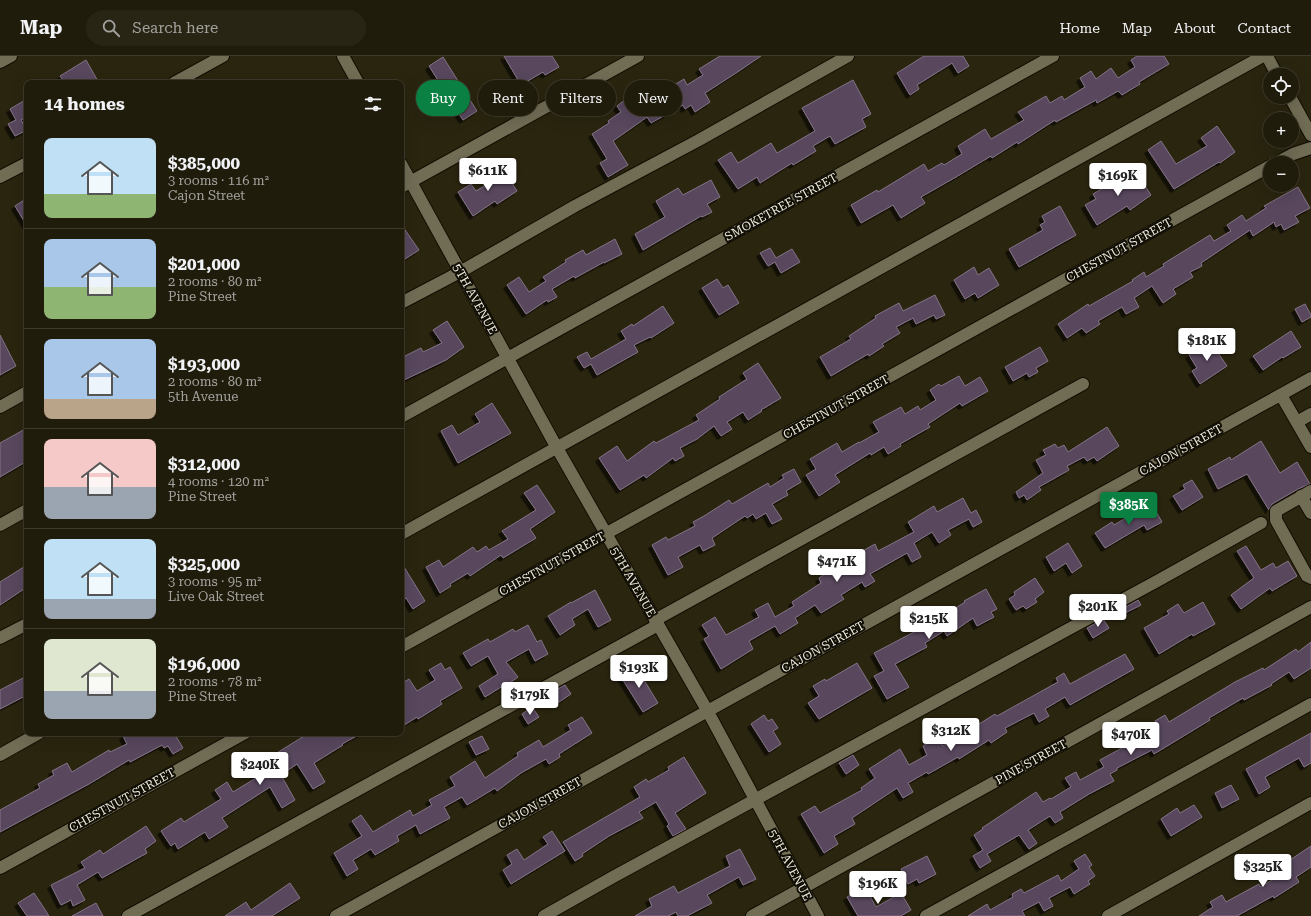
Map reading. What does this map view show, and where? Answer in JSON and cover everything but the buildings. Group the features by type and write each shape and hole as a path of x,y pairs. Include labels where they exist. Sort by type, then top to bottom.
{"street":[{"path":"0,62 11,56"},
{"path":"180,80 224,56"},
{"path":"343,56 356,80"},
{"path":"406,184 638,56"},
{"path":"404,301 460,272 575,206 699,140 848,56"},
{"name":"SMOKETREE STREET","path":"404,415 1053,56"},
{"path":"404,532 1263,56"},
{"path":"1267,56 1273,68"},
{"path":"1294,104 1311,134"},
{"path":"1289,156 1311,148"},
{"path":"0,177 24,164"},
{"name":"CHESTNUT STREET","path":"404,645 1263,170"},
{"name":"5TH AVENUE","path":"406,184 460,272 557,448 707,710 818,916"},
{"name":"CAJON STREET","path":"336,916 1311,378"},
{"path":"128,916 657,623 1083,384"},
{"path":"0,407 24,394"},
{"path":"1281,395 1311,447"},
{"path":"1297,422 1311,414"},
{"path":"1311,513 1306,494 1276,511 1276,520 1307,576 1311,578"},
{"path":"0,525 24,512"},
{"path":"544,916 1261,523"},
{"name":"PINE STREET","path":"752,916 1311,607"},
{"path":"0,638 24,626"},
{"path":"926,916 1311,704"},
{"path":"0,755 34,736"},
{"name":"CHESTNUT STREET","path":"0,868 240,736"},
{"path":"1108,916 1311,803"}]}
